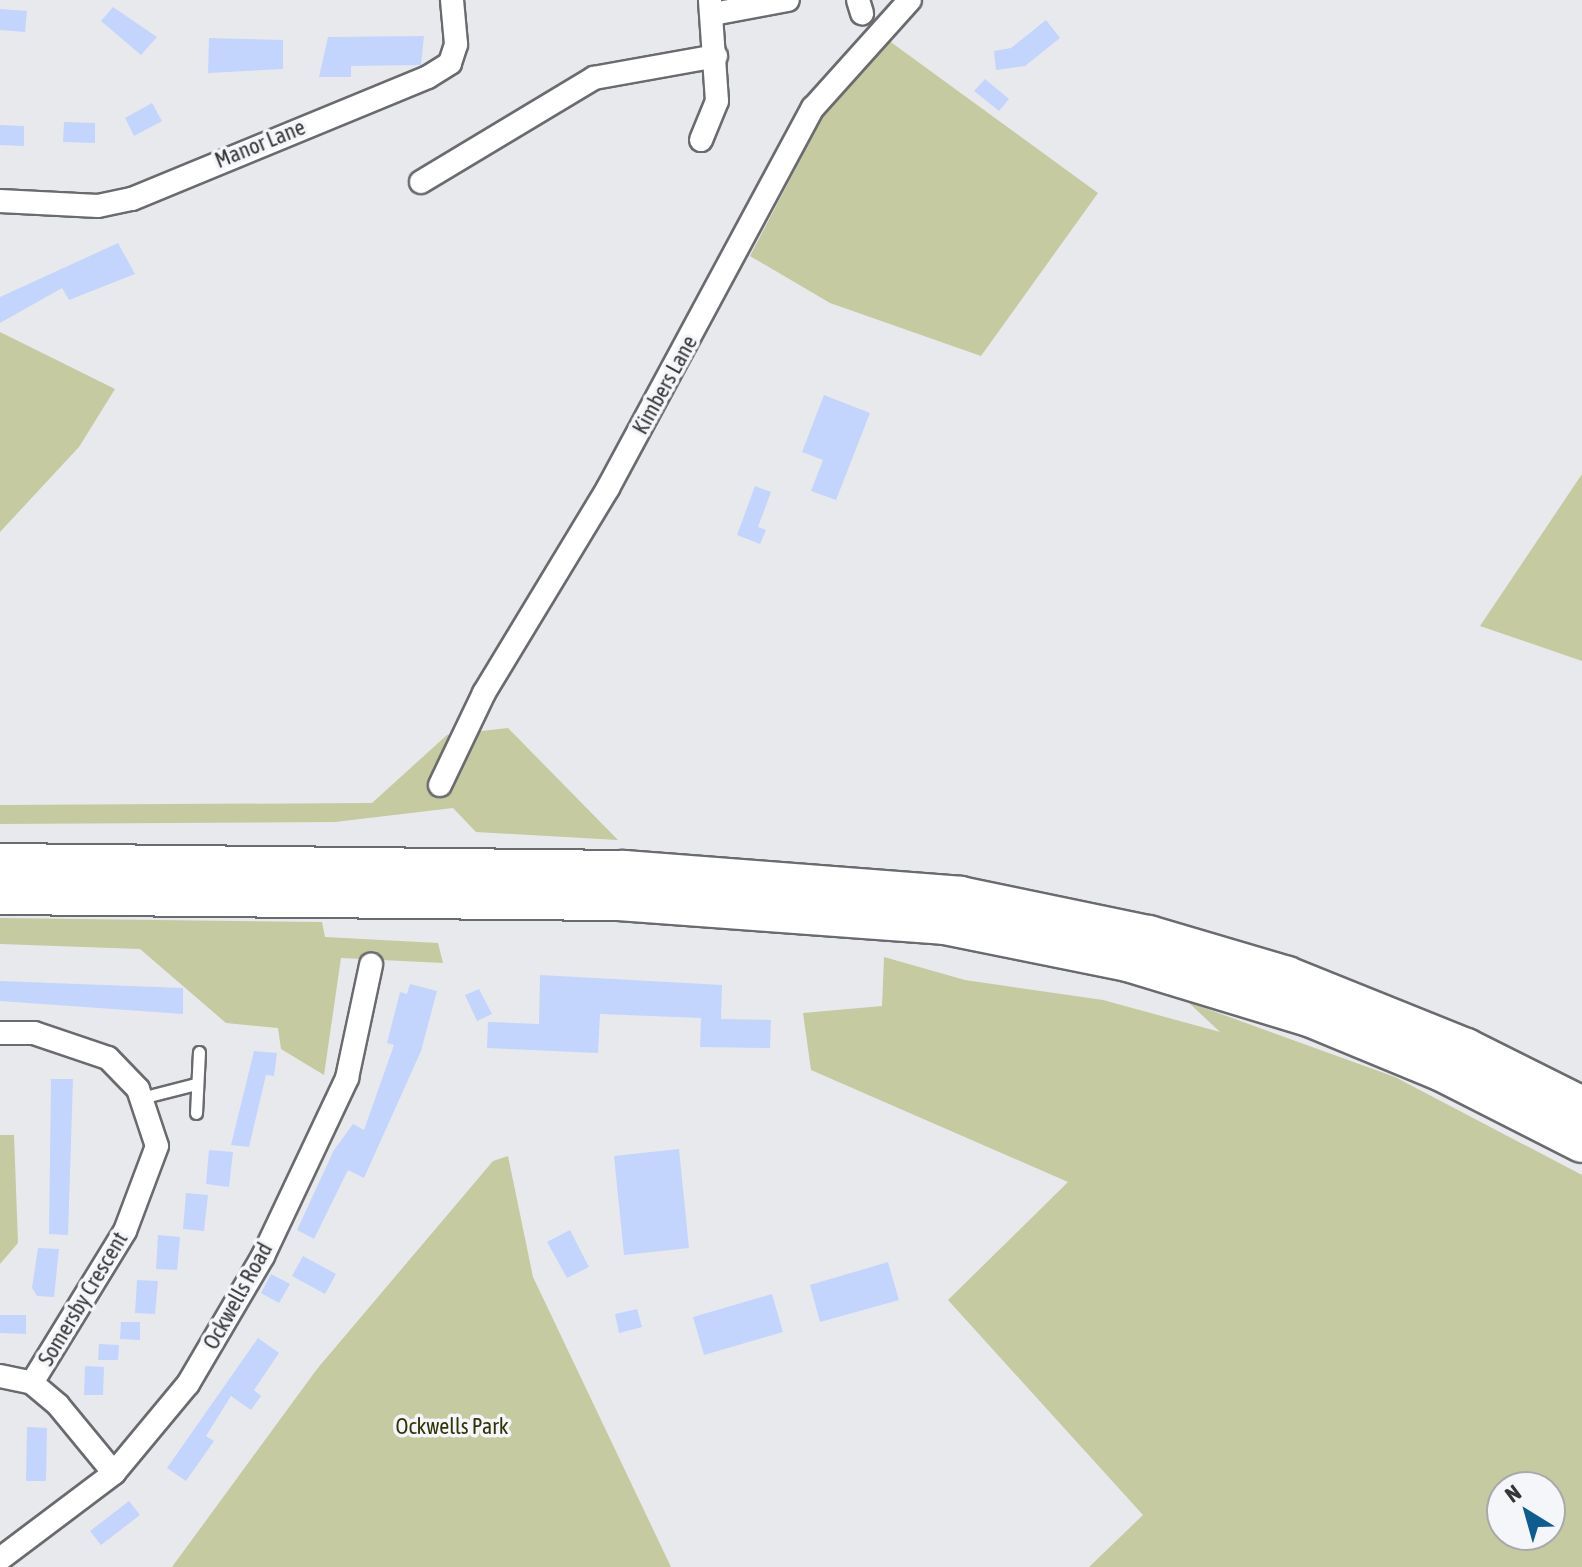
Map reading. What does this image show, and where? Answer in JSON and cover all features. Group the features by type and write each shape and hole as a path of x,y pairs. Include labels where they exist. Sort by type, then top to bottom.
{"highway":[{"path":"0,863 624,870 960,896 1133,931 1287,976 1466,1048 1582,1106"},
{"path":"0,895 617,901 944,925 1128,962 1286,1010 1440,1071 1582,1143"}],"street":[{"name":"Manor Lane","path":"0,201 98,206 132,199 428,77 450,63 456,44 452,0"},
{"path":"701,140 717,101 712,7 788,0"},
{"name":"Kimbers Lane","path":"440,785 484,693 616,475 813,108 910,0"},
{"path":"421,182 594,78 716,56"},
{"name":"Ockwells Road","path":"0,1559 114,1473 188,1384 263,1256 347,1078 371,965"},
{"name":"Somersby Crescent","path":"0,1033 34,1033 108,1058 141,1098 157,1146 125,1231 32,1383"},
{"path":"0,1376 32,1383 114,1473"}],"lane":[{"path":"196,1113 199,1052"},
{"path":"141,1098 196,1084"}],"green space":[{"path":"888,40 1098,193 981,356 830,303 750,256 825,112"},
{"path":"0,332 115,389 79,447 0,532"},
{"path":"1582,474 1582,661 1480,626"},
{"path":"508,728 618,840 476,832 453,808 335,822 0,824 0,805 372,803 447,735"},
{"path":"0,918 322,922 325,937 438,943 443,963 341,958 324,1075 281,1049 278,1028 226,1023 140,949 0,944"},
{"path":"884,957 965,980 1103,1000 1220,1032 1188,1002 1395,1077 1582,1175 1582,1567 1089,1567 1143,1515 948,1300 1068,1182 811,1070 803,1013 882,1006"},
{"path":"0,1135 14,1135 18,1243 0,1264"},
{"name":"Ockwells Park","path":"508,1156 533,1277 671,1567 172,1567 317,1369 493,1161"}],"building":[{"path":"113,7 157,37 141,55 101,21"},
{"path":"0,9 27,11 25,32 0,30"},
{"path":"1046,20 1060,38 1025,66 996,70 994,51 1011,48"},
{"path":"424,36 421,65 351,66 351,77 319,77 328,37"},
{"path":"209,38 283,40 283,69 208,73"},
{"path":"985,79 1009,99 999,111 974,91"},
{"path":"152,103 162,121 134,136 125,118"},
{"path":"64,122 95,123 95,143 63,142"},
{"path":"0,125 24,126 24,146 0,145"},
{"path":"118,243 135,274 69,300 62,288 0,323 0,297"},
{"path":"824,395 870,413 836,500 811,491 823,460 802,452"},
{"path":"755,486 771,492 758,527 766,530 760,544 737,535"},
{"path":"540,975 722,985 721,1019 771,1020 770,1048 700,1047 701,1018 600,1014 598,1053 487,1048 488,1022 539,1024"},
{"path":"0,981 183,988 183,1014 0,1001"},
{"path":"410,984 437,991 421,1051 364,1178 348,1170 314,1239 297,1230 334,1150 353,1124 364,1130 394,1045 387,1043 400,992 407,994"},
{"path":"479,989 492,1014 477,1021 465,995"},
{"path":"254,1051 277,1053 274,1076 266,1075 249,1147 231,1145"},
{"path":"51,1079 73,1079 68,1235 49,1234"},
{"path":"679,1149 689,1248 624,1255 614,1156"},
{"path":"209,1150 233,1152 229,1187 206,1184"},
{"path":"186,1193 208,1195 204,1231 183,1229"},
{"path":"570,1230 589,1267 567,1278 547,1242"},
{"path":"158,1235 180,1237 177,1270 156,1269"},
{"path":"38,1248 59,1249 54,1297 37,1296 32,1288"},
{"path":"303,1256 336,1274 325,1294 292,1276"},
{"path":"888,1262 899,1300 820,1322 810,1285"},
{"path":"271,1274 290,1284 279,1303 261,1293"},
{"path":"137,1280 158,1281 155,1314 135,1313"},
{"path":"772,1294 783,1332 704,1355 693,1317"},
{"path":"637,1309 642,1327 619,1333 615,1314"},
{"path":"0,1315 26,1315 26,1334 0,1333"},
{"path":"121,1322 140,1322 140,1340 120,1339"},
{"path":"258,1338 279,1353 254,1390 261,1396 251,1410 231,1396 206,1436 214,1441 186,1481 167,1468"},
{"path":"99,1344 119,1345 118,1360 98,1360"},
{"path":"85,1366 104,1367 103,1395 84,1395"},
{"path":"27,1427 47,1428 46,1481 26,1481"},
{"path":"129,1501 140,1515 101,1545 90,1531"}]}
